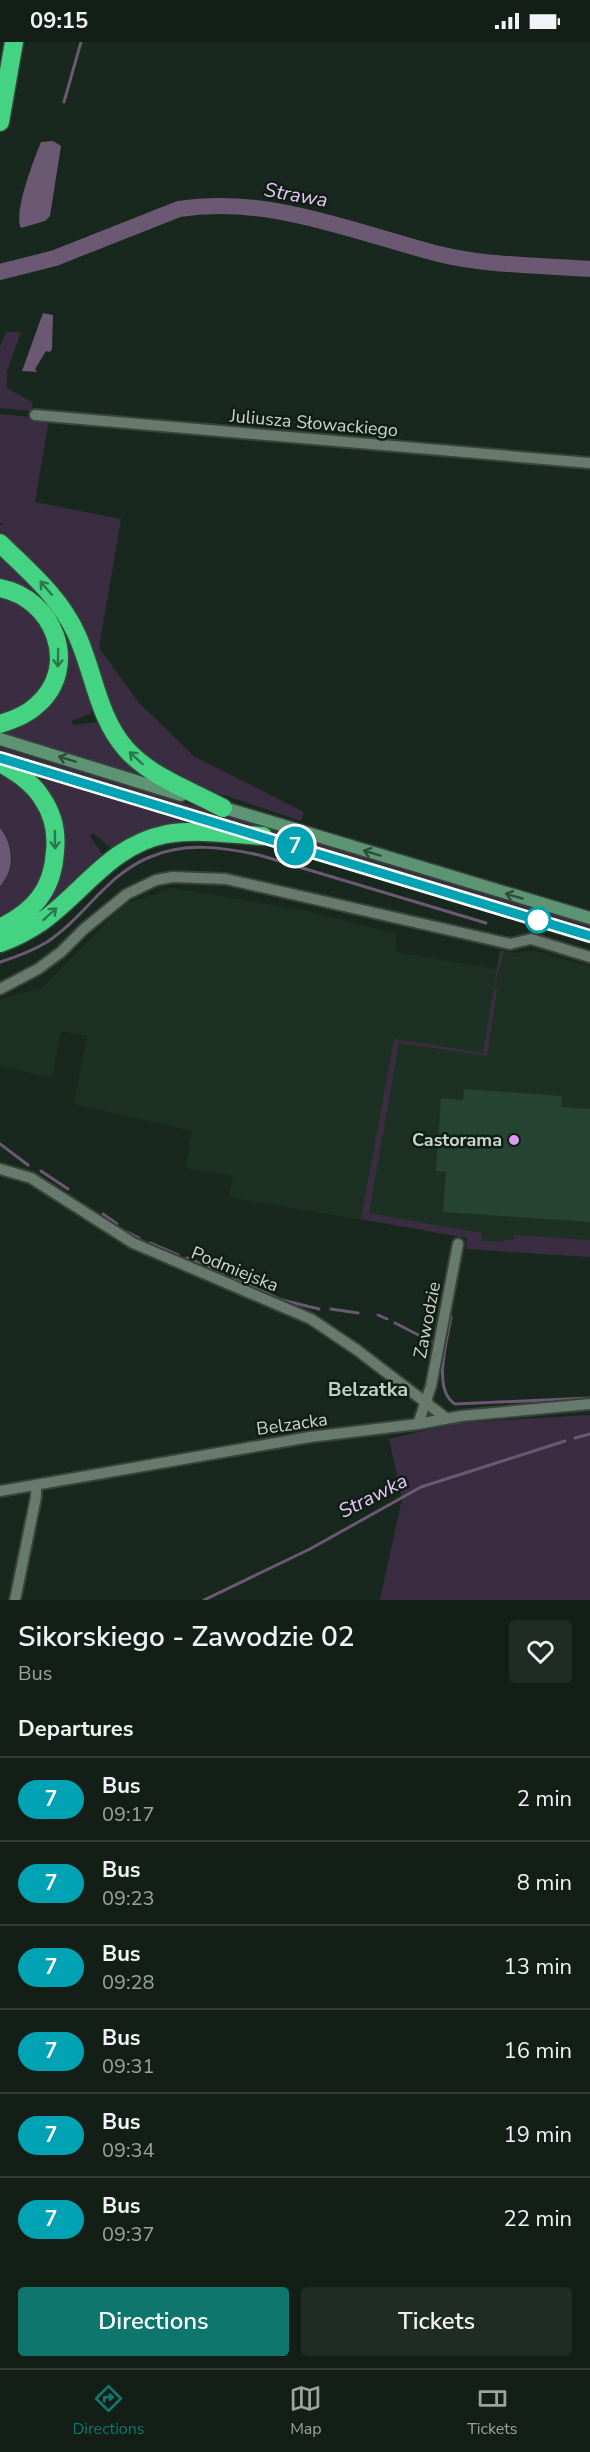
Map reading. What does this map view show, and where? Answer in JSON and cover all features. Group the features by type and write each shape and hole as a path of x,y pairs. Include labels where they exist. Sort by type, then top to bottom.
{"highway":[{"path":"0,122 15,42"},
{"path":"0,543 42,584 63,609 77,635 107,721 126,749 150,771 223,808"},
{"path":"0,588 27,597 41,609 54,630 59,661 56,680 43,699 22,715 0,724"},
{"path":"0,763 25,780 43,799 53,819 56,842 52,876 43,893 28,910 0,928"},
{"path":"0,943 41,922 99,869 133,845 165,835 191,832 263,836"}],"main road":[{"path":"0,739 590,918"},
{"path":"0,758 590,936"}],"street":[{"name":"Juliusza Słowackiego","path":"35,415 590,463"},
{"path":"0,989 46,964 112,904 127,894 156,880 173,876 226,879 510,944 531,939 590,957"},
{"name":"Podmiejska","path":"0,1169 31,1178 133,1243 311,1319 446,1418"},
{"name":"Zawodzie","path":"418,1424 431,1386 458,1244"},
{"name":"Belzacka","path":"0,1491 240,1448 418,1424 446,1418 590,1404"},
{"path":"15,1600 36,1497 36,1486"}],"shaded area":[{"path":"53,141 61,146 50,216 45,221 21,228 19,221 22,199 34,160 41,142"},
{"path":"43,313 53,315 52,349 50,352 46,351 35,369 37,372 22,371"},
{"path":"6,332 21,332 7,371 7,388 32,402 33,411 0,408 0,347"},
{"path":"0,414 49,419 35,502 121,519 99,648 139,703 195,757 304,812 301,821 185,782 147,760 112,720 85,648 0,537 0,526 5,522 0,523"},
{"path":"0,554 29,579 63,623 93,707 90,714 71,721 73,725 99,722 158,782 0,734 0,730 31,719 63,641 0,581"},
{"path":"0,595 39,616 52,650 48,680 29,705 0,717"},
{"path":"0,747 590,925 590,929 0,751"},
{"path":"20,770 215,828 112,849 93,833 90,836 104,857 38,918 14,926 63,846"},
{"path":"0,771 32,795 47,824 49,855 34,896 0,920 0,886 12,858 10,846 0,828"},
{"path":"0,828 8,842 11,857 8,872 0,886"},
{"path":"172,888 307,911 397,934 395,952 496,969 500,951 518,953 532,950 590,967 590,1257 466,1249 467,1238 229,1197 233,1176 186,1168 192,1131 74,1104 87,1036 61,1031 52,1078 0,1066 0,1000 43,987 124,904"},
{"path":"500,951 504,951 494,989 497,990 487,1056 399,1043 369,1213 482,1233 482,1241 504,1242 504,1240 514,1240 514,1235 590,1240 590,1257 466,1249 467,1238 361,1219 394,1039 483,1053"},
{"path":"590,1415 590,1600 380,1600 402,1499 389,1439 458,1423"}],"building":[{"name":"Castorama","path":"464,1089 562,1096 561,1107 590,1109 590,1222 443,1212 446,1172 436,1171 441,1098 463,1100"}],"waterway":[{"path":"64,102 81,42"},
{"name":"Strawa","path":"0,272 55,258 179,209 212,206 246,207 311,218 457,258 495,263 590,269"},
{"path":"0,962 24,954 47,942 73,921 108,885 135,865 163,852 177,849 204,847 259,855 486,923"},
{"path":"0,1144 28,1165"},
{"path":"41,1171 68,1189"},
{"path":"103,1214 117,1224"},
{"path":"127,1232 139,1238"},
{"path":"150,1243 178,1255"},
{"path":"187,1258 224,1274"},
{"path":"233,1278 282,1300 319,1309"},
{"path":"331,1309 358,1313"},
{"path":"378,1315 387,1319"},
{"path":"451,1317 444,1351 443,1377 444,1388 448,1397 455,1404 590,1398"},
{"path":"395,1323 436,1344"},
{"name":"Strawka","path":"575,1438 590,1434"},
{"name":"Strawka","path":"204,1600 310,1549 421,1487 565,1441"}],"bus line":[{"name":"7","path":"0,758 590,936"}],"place":[{"name":"Castorama","path":"514,1140"}],"district":[{"name":"Belzatka","path":"368,1389"}]}
